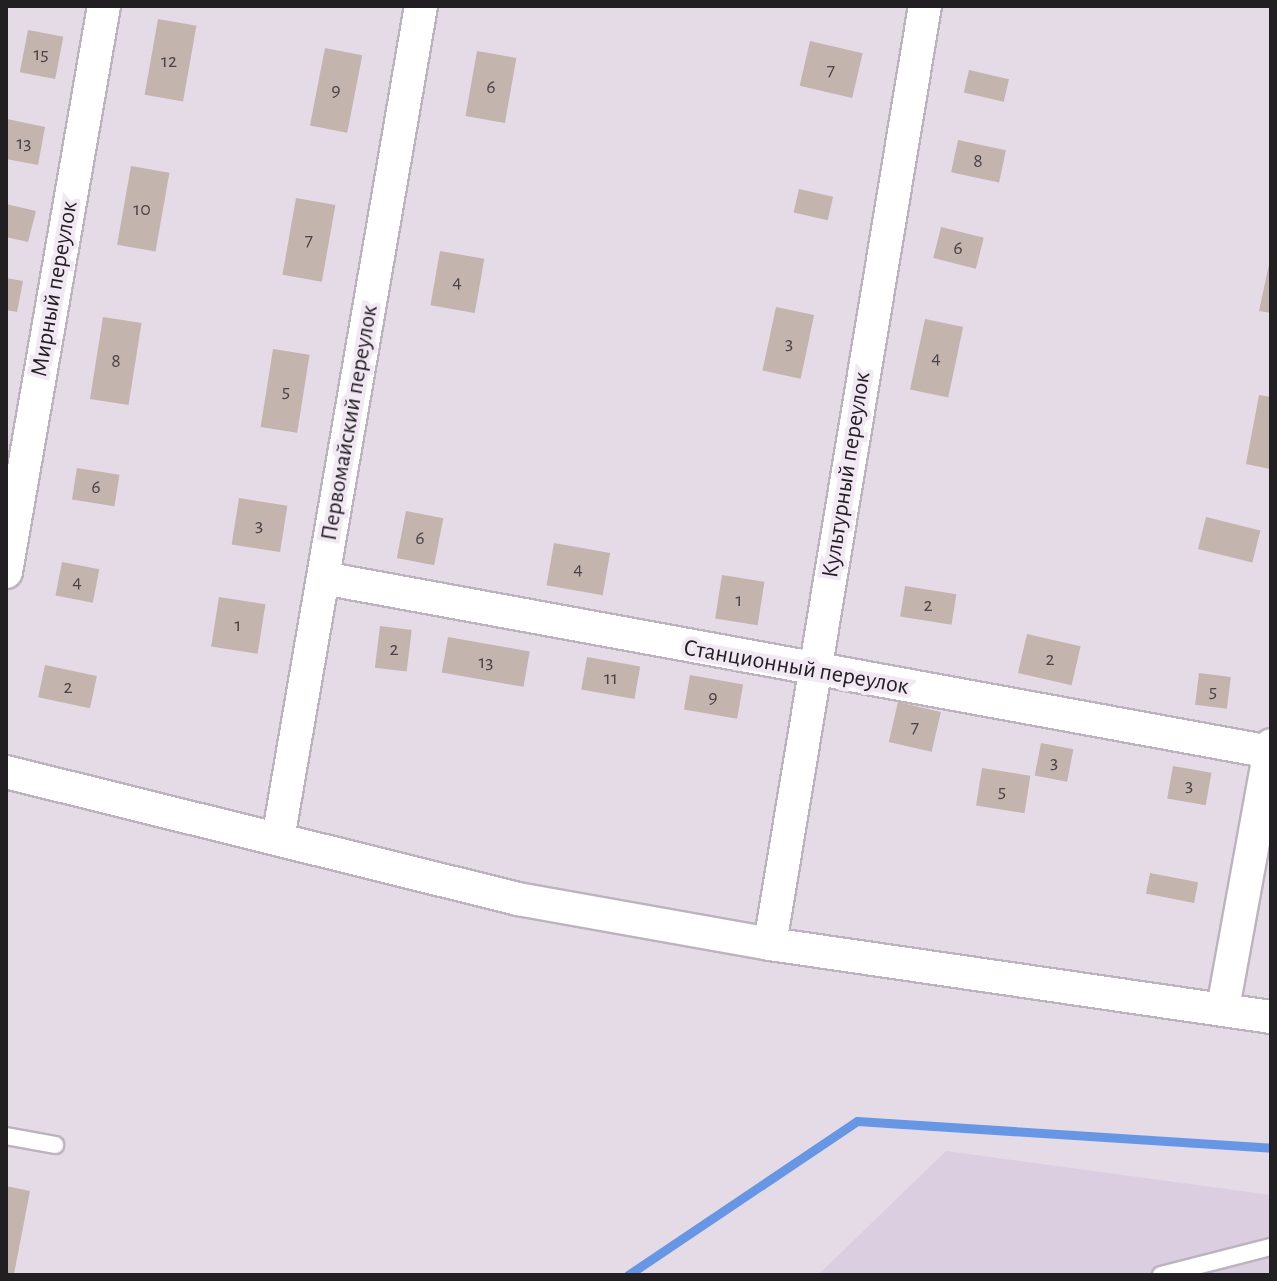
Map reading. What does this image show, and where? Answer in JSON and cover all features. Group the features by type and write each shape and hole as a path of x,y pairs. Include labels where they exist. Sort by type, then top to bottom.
{"street":[{"name":"Мирный переулок","path":"6,572 104,6"},
{"name":"Первомайский переулок","path":"278,839 421,6"},
{"name":"Культурный переулок","path":"770,944 925,6"},
{"name":"Станционный переулок","path":"323,578 814,672 1270,748"},
{"path":"1223,1008 1270,748"},
{"path":"6,772 518,899 770,944 1271,1017"}],"lane":[{"path":"6,1136 55,1145"},
{"path":"1161,1275 1271,1247"}],"shaded area":[{"path":"946,1151 1271,1195 1271,1275 818,1275"}],"building":[{"path":"158,19 196,26 183,102 145,95"},
{"path":"28,30 63,37 55,79 20,72"},
{"path":"810,41 863,53 852,98 800,86"},
{"path":"325,48 362,55 347,133 310,126"},
{"path":"477,51 516,58 505,123 466,116"},
{"path":"969,70 1009,79 1004,102 964,92"},
{"path":"7,119 45,127 38,165 6,159"},
{"path":"958,140 1006,150 999,182 951,172"},
{"path":"131,166 169,173 156,252 117,245"},
{"path":"799,189 833,197 828,220 794,212"},
{"path":"296,198 335,205 322,282 282,275"},
{"path":"6,204 36,211 28,242 6,237"},
{"path":"941,227 984,238 976,269 933,258"},
{"path":"440,251 484,259 475,313 430,305"},
{"path":"1271,260 1271,313 1259,311"},
{"path":"6,278 23,281 17,312 6,310"},
{"path":"776,307 814,315 801,379 762,371"},
{"path":"103,317 142,323 129,405 90,399"},
{"path":"925,319 963,327 948,398 910,389"},
{"path":"273,349 310,355 297,433 261,427"},
{"path":"1259,395 1271,397 1270,469 1246,464"},
{"path":"77,468 119,475 114,506 72,500"},
{"path":"239,498 287,506 280,552 232,544"},
{"path":"406,511 443,518 434,565 397,558"},
{"path":"1206,517 1260,531 1252,563 1198,549"},
{"path":"554,543 610,553 603,595 547,585"},
{"path":"62,562 99,569 93,603 56,595"},
{"path":"722,575 764,582 758,625 715,618"},
{"path":"905,586 956,594 952,625 900,617"},
{"path":"219,597 265,604 258,654 211,646"},
{"path":"380,626 412,630 407,672 375,668"},
{"path":"1027,634 1081,646 1072,685 1018,673"},
{"path":"448,637 530,651 523,687 442,672"},
{"path":"587,657 640,666 634,699 581,689"},
{"path":"45,665 97,676 90,708 38,697"},
{"path":"1199,673 1231,677 1227,709 1195,705"},
{"path":"690,675 743,684 737,719 684,709"},
{"path":"898,702 941,712 932,752 889,742"},
{"path":"1041,743 1073,749 1067,782 1035,775"},
{"path":"1173,766 1211,773 1206,805 1167,798"},
{"path":"982,768 1030,776 1024,813 976,806"},
{"path":"1150,873 1198,882 1194,903 1146,894"},
{"path":"6,1186 30,1191 14,1274 6,1273"}],"waterway":[{"path":"628,1275 857,1121 1271,1148"}]}
